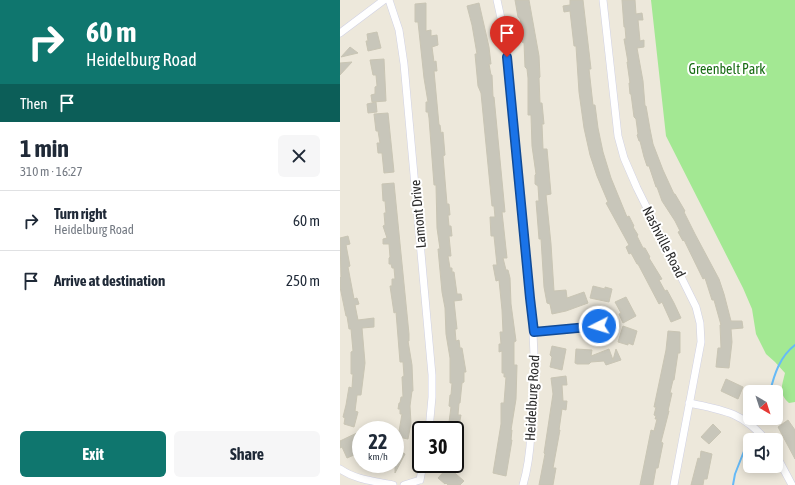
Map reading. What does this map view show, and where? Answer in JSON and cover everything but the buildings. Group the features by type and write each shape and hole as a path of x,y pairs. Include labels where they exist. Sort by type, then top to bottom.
{"street":[{"path":"340,33 384,0"},
{"name":"Lamont Drive","path":"389,0 399,30 404,64 433,386 430,421"},
{"name":"Heidelburg Road","path":"497,0 506,41 534,332 534,409 523,485"},
{"name":"Nashville Road","path":"603,0 616,126 624,158 637,188 689,292 698,315 701,342 674,485"},
{"path":"534,332 599,326"},
{"path":"689,403 718,409 736,415 749,423 759,433"},
{"path":"783,468 792,485"},
{"path":"340,469 358,478 393,485"},
{"path":"404,485 421,483 422,473"}],"green space":[{"name":"Greenbelt Park","path":"651,0 795,0 795,402 789,403 783,396 783,385 785,373 766,354 756,334 752,309 743,288 666,136"}],"waterway":[{"path":"772,385 782,360 795,345"},
{"path":"733,485 735,474 743,454"}],"route":[{"path":"507,57 534,332 599,326"}]}
